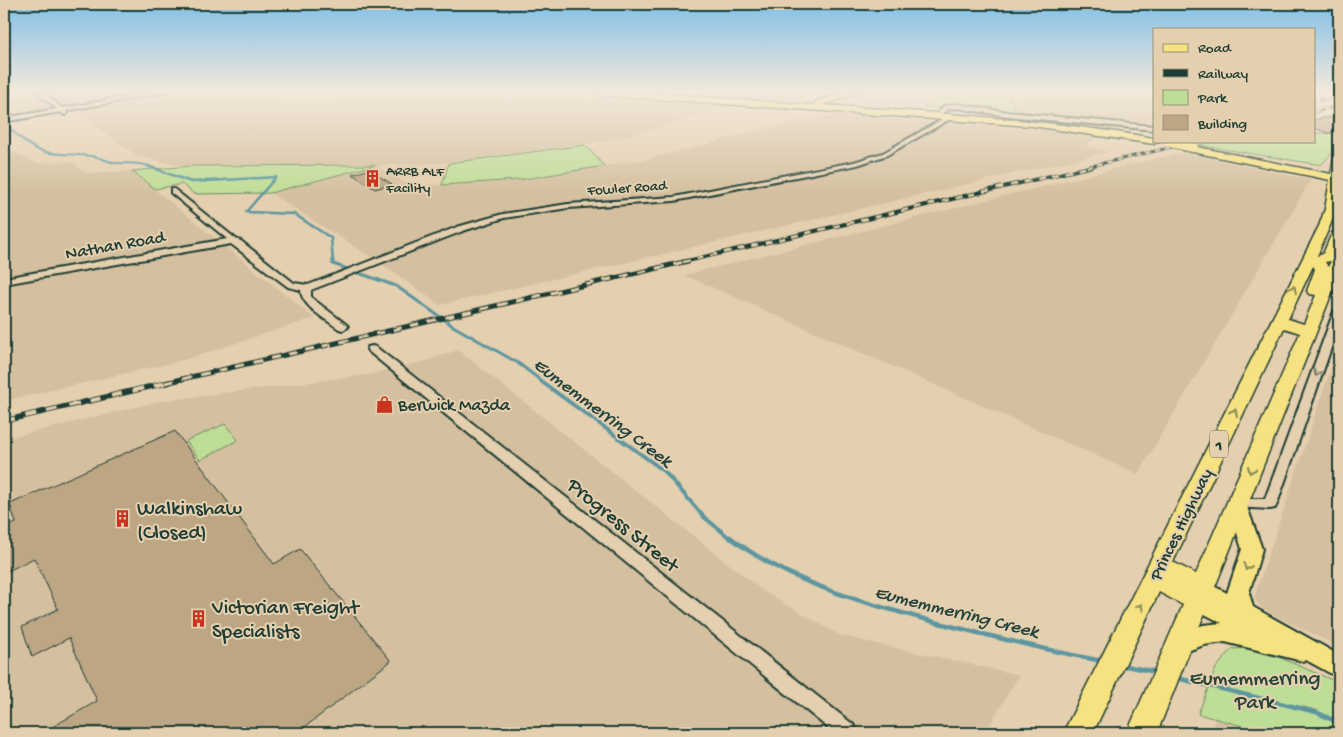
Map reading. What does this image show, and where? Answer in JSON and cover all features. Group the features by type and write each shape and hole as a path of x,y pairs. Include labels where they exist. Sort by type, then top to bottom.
{"highway":[{"path":"1063,126 1153,140"},
{"path":"1166,142 1337,172"},
{"path":"1190,147 1292,170 1312,177 1330,209"},
{"path":"1292,170 1337,172"},
{"name":"Princes Highway","path":"1078,733 1308,258 1330,209 1337,172"},
{"path":"1308,258 1327,258 1339,233"},
{"path":"1308,258 1319,264 1322,270 1310,300 1312,322"},
{"path":"1142,733 1339,258"},
{"path":"1278,321 1312,322"},
{"path":"1157,572 1199,595"}],"main road":[{"path":"1238,503 1252,549 1238,593 1244,612"},
{"path":"1199,595 1244,612 1332,663"},
{"path":"1199,595 1303,651 1332,663"},
{"path":"1177,649 1203,635 1225,632 1303,651"}],"street":[{"path":"927,131 932,126"},
{"name":"Fowler Road","path":"306,288 342,276 455,231 493,219 560,207 674,199 830,169 881,156 933,126"},
{"path":"1139,126 1153,128"},
{"path":"174,191 232,238 232,241 238,242 289,283 306,288 306,296 343,327"},
{"name":"Nathan Road","path":"4,281 232,241"},
{"path":"1238,503 1270,504 1339,311"},
{"path":"1312,322 1330,336"},
{"name":"Progress Street","path":"372,349 848,733"}],"shaded area":[{"path":"95,126 664,126 601,142 444,163 376,166 411,186 518,180 648,159 775,126 997,126 1095,134 1098,136 1085,146 1108,152 440,305 382,264 270,193 372,165 190,166 171,164 138,156"},
{"path":"4,148 37,163 72,162 85,173 132,171 314,318 184,360 4,401"},
{"path":"1185,153 1311,180 1138,474 684,275 1166,156"},
{"path":"1339,344 1339,647 1262,609 1254,598"},
{"path":"458,350 763,591 841,636 1019,675 985,733 4,733 4,439 161,401 366,375 426,361"},
{"path":"1215,719 1269,733 1210,733"}],"green space":[{"path":"1316,133 1339,134 1339,146 1321,165 1198,145 1215,142 1316,142"},
{"path":"585,145 604,166 518,180 442,185 449,163"},
{"path":"375,165 270,193 194,194 182,184 155,189 132,171 190,166"},
{"path":"225,424 238,440 200,460 186,441"},
{"name":"Eumemmerring Park","path":"1249,648 1269,653 1339,683 1339,733 1269,733 1198,714 1216,668 1232,649"}],"building":[{"path":"1316,126 1339,126 1339,131 1328,133 1316,129"},
{"name":"ARRB ALF Facility","path":"368,170 392,184 375,189 352,174"},
{"name":"Victorian Freight Specialists","path":"175,431 274,564 300,549 391,661 297,733 42,733 97,701 69,638 32,657 22,627 58,609 34,558 4,573 4,528 16,523 10,504"}],"waterway":[{"name":"Eumemmerring Creek","path":"8,126 37,150 55,154 98,157 114,162 151,167"},
{"name":"Eumemmerring Creek","path":"148,166 191,182 276,177 246,212 294,214 331,238 333,262"},
{"name":"Eumemmerring Creek","path":"333,262 333,264 396,286 453,326 518,363 544,383"},
{"name":"Eumemmerring Creek","path":"542,382 664,471 704,517 731,539"},
{"name":"Eumemmerring Creek","path":"730,537 778,568 803,580 857,600 912,616 1040,648 1102,661"},
{"name":"Eumemmerring Creek","path":"1121,665 1156,672"},
{"name":"Eumemmerring Creek","path":"1177,678 1316,712 1339,723"}],"railway":[{"path":"1087,167 1194,142"},
{"path":"683,262 1093,166"},
{"path":"165,383 688,261"},
{"path":"4,421 170,382"}],"place":[{"name":"ARRB ALF Facility","path":"372,179"},
{"name":"Berwick Mazda","path":"384,404"},
{"name":"Walkinshaw (Closed)","path":"123,519"},
{"name":"Victorian Freight Specialists","path":"198,618"}]}
